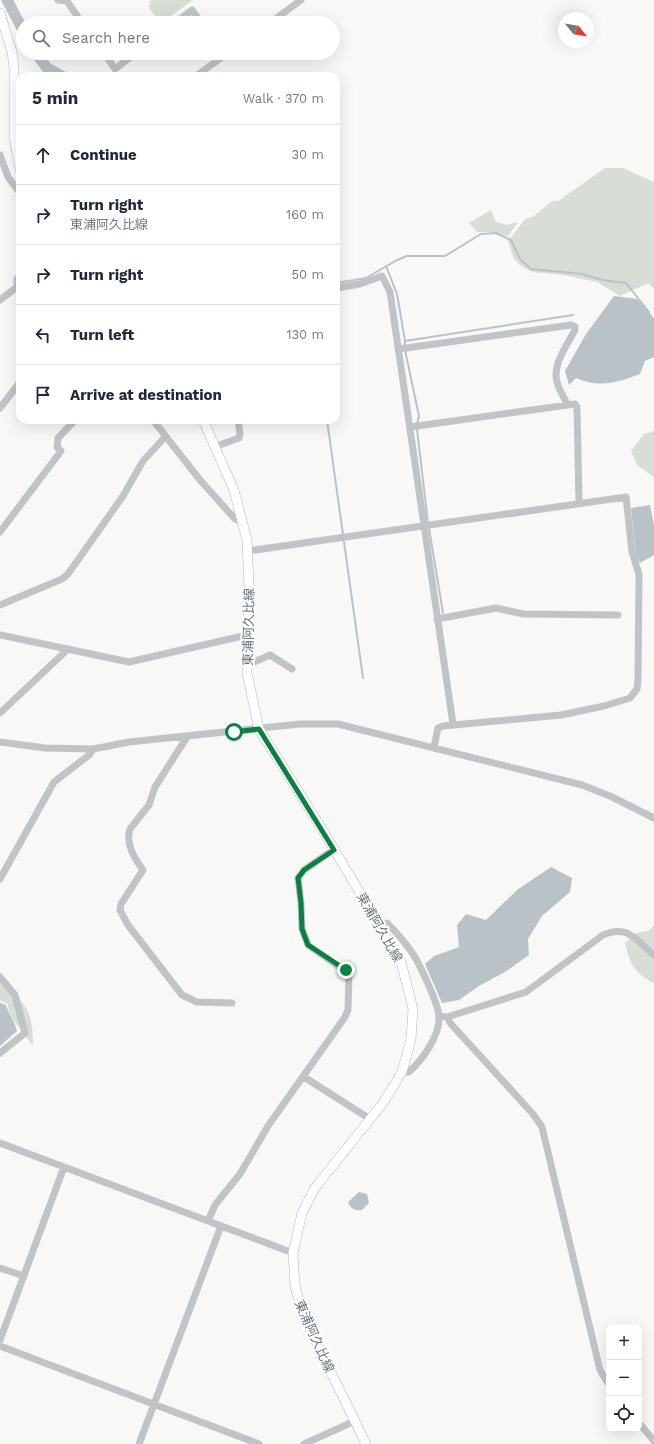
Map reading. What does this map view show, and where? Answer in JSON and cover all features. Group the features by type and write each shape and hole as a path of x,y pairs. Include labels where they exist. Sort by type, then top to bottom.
{"main road":[{"path":"0,13 12,52 14,67 14,137 16,148"},
{"name":"東浦阿久比線","path":"204,424 234,490 244,522 248,551 249,587 247,663 249,685 259,729 401,962 413,1009 412,1039 402,1072 390,1094 326,1174 309,1200 298,1225 293,1253 295,1286 300,1307 366,1444"}],"street":[{"path":"58,0 67,1 77,16"},
{"path":"279,16 301,0"},
{"path":"184,16 192,10 196,16"},
{"path":"109,60 115,69 127,60"},
{"path":"201,72 217,60"},
{"path":"0,155 8,177 16,188"},
{"path":"340,287 360,284 382,276 390,292 452,724"},
{"path":"0,300 16,288"},
{"path":"399,349 571,325 575,327 575,330 562,356 556,374 559,388 567,405"},
{"path":"0,408 16,387"},
{"path":"410,427 575,404 577,407 579,503"},
{"path":"0,532 61,451 57,447 58,438 71,424"},
{"path":"156,424 196,476 235,519 244,522"},
{"path":"214,447 239,438 239,424"},
{"path":"0,605 68,574 123,496 143,461 165,436"},
{"path":"248,551 626,497 632,552 639,574 639,650 637,688 634,694 622,701 562,715 476,724 452,724 438,728 434,747"},
{"path":"438,619 496,608 516,613 618,615"},
{"path":"0,635 129,662 247,635"},
{"path":"0,713 68,649"},
{"path":"247,663 254,662 270,655 292,669"},
{"path":"0,742 45,748 93,749 129,742 300,724 338,724 582,785 610,796 654,818"},
{"path":"187,737 155,787 149,805 128,833 132,852 144,870 121,904 120,910 128,925 182,994 197,1002 232,1003"},
{"path":"0,879 54,782 89,755 93,749"},
{"path":"208,1221 215,1205 240,1174 268,1126 304,1077 345,1017 348,1010 349,974 308,945 302,929 298,878 304,870 334,850"},
{"path":"379,926 387,923 413,954 435,1001 439,1016 435,1036 418,1063 409,1072 402,1072"},
{"path":"439,1016 447,1017 526,992 603,935 610,932 618,930 624,931 654,955"},
{"path":"0,977 15,995 24,1033 0,1053"},
{"path":"447,1017 451,1024 533,1114 542,1127 600,1370 606,1380"},
{"path":"304,1077 370,1119"},
{"path":"0,1143 293,1253"},
{"path":"0,1340 64,1167"},
{"path":"139,1444 221,1226"},
{"path":"0,1268 24,1276"},
{"path":"0,1346 259,1444"},
{"path":"304,1444 355,1421"},
{"path":"642,1427 654,1441"}],"shaded area":[{"path":"152,0 193,0 171,16 155,16 149,8"},
{"path":"605,168 623,168 654,182 654,289 649,283 620,296 597,282 563,275 532,272 521,266 514,259 508,241 525,219 534,216 552,201 558,201"},
{"path":"491,210 496,222 507,225 518,222 508,236 493,232 477,232 469,223"},
{"path":"614,296 637,299 654,318 654,357 645,361 640,374 624,380 600,384 576,378 569,385 565,371 586,334"},
{"path":"654,431 654,477 637,465 631,451 644,434"},
{"path":"650,505 654,525 654,555 640,563 636,555 631,508"},
{"path":"551,867 572,878 570,892 542,916 528,939 529,955 505,972 479,986 459,1000 442,1003 425,964 434,956 459,947 457,925 466,914 486,920 517,890"},
{"path":"654,926 654,983 637,971 634,967 625,943 636,933 648,931"},
{"path":"0,982 6,989 19,999 27,1009 33,1033 33,1046 11,1017 7,1003 0,1001"},
{"path":"0,1003 6,1005 17,1031 0,1046"},
{"path":"359,1192 367,1194 369,1203 362,1210 354,1209 348,1202"}],"waterway":[{"path":"7,0 16,17"},
{"path":"41,60 47,68 54,72"},
{"path":"340,282 366,278 397,260 407,256 445,256 481,234 496,233 511,240 520,259 531,269 582,274 602,280 626,283 649,312 648,315"},
{"path":"386,266 397,294 405,341 573,315"},
{"path":"405,341 405,346"},
{"path":"405,350 419,416 417,424"},
{"path":"328,424 363,678"},
{"path":"417,429 428,523"},
{"path":"429,528 443,613"}],"route":[{"path":"234,732 259,729 334,850 304,870 298,878 302,929 308,945 346,970"}]}
